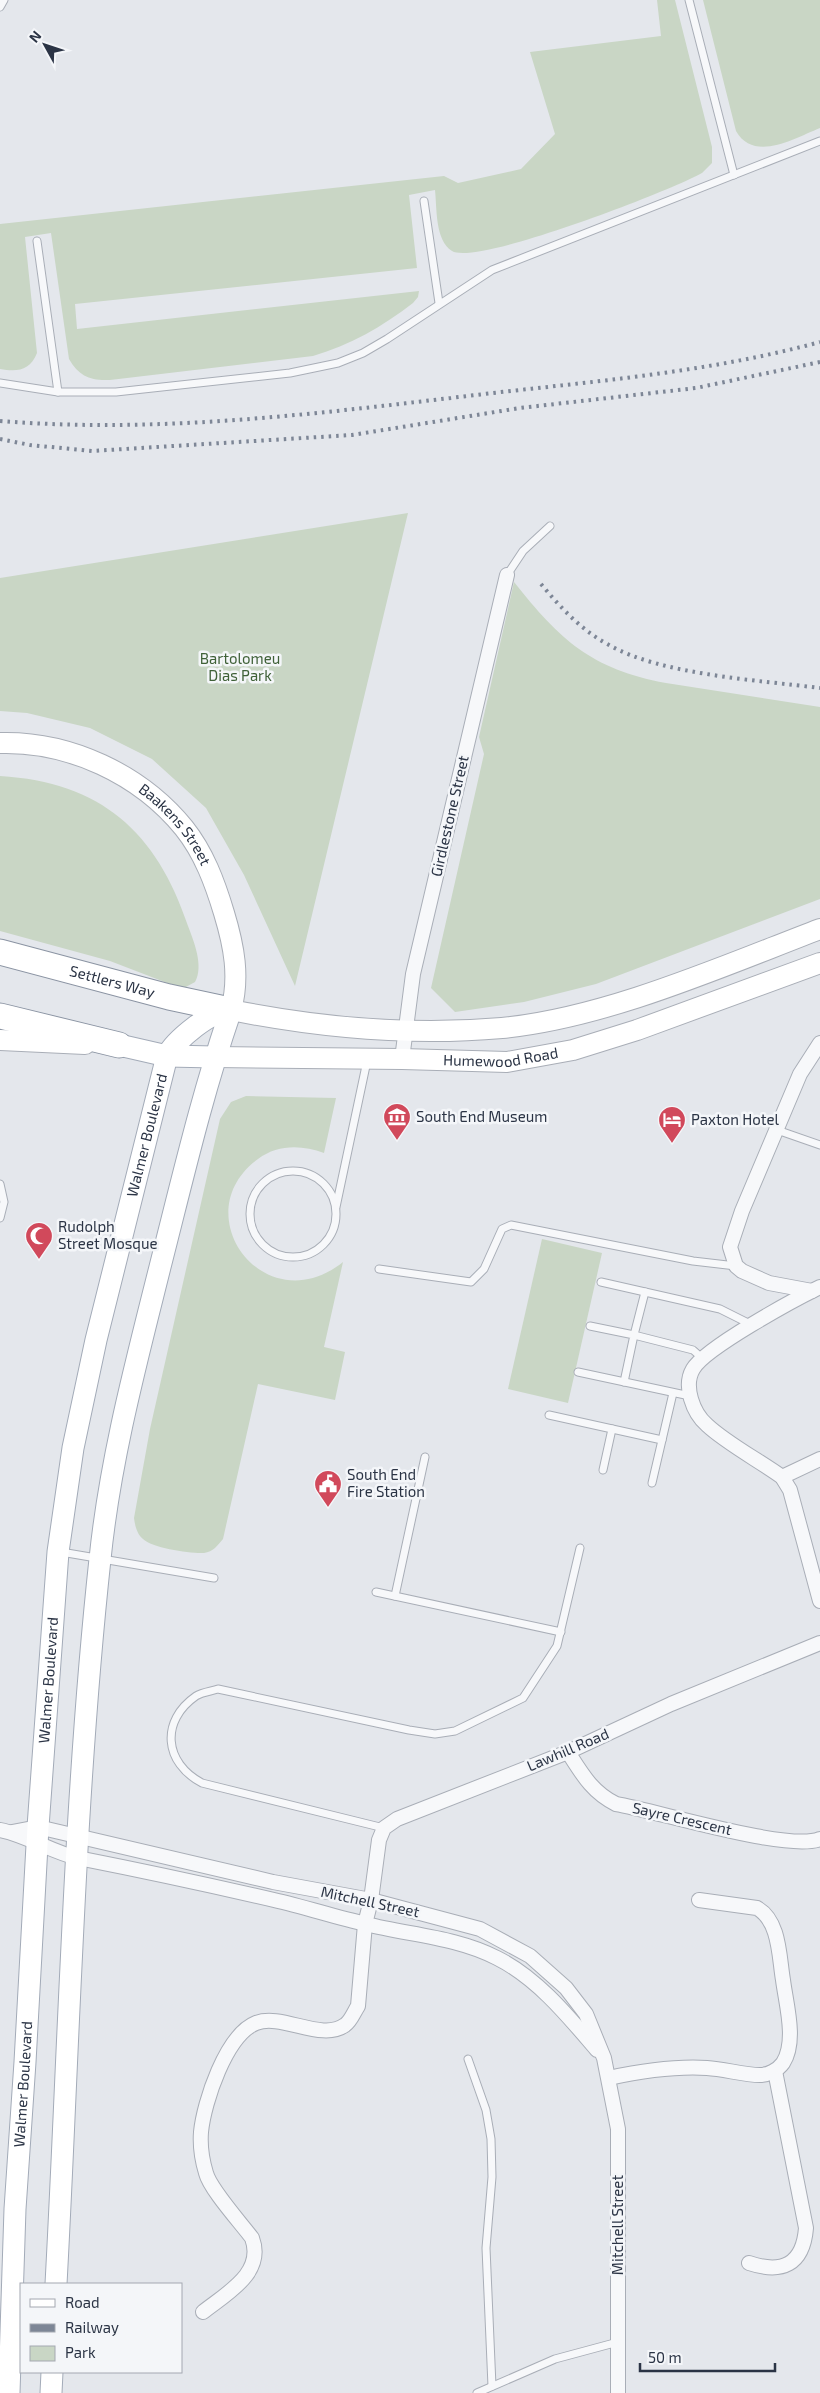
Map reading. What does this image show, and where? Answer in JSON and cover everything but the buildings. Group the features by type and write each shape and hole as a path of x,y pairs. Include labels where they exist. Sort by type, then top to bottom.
{"highway":[{"name":"Settlers Way","path":"0,952 169,997 228,1010"},
{"path":"0,1016 119,1045"}],"main road":[{"name":"Baakens Street","path":"0,743 43,745 93,760 142,788 184,828 207,866 227,922 237,979 228,1010"},
{"name":"Humewood Road","path":"228,1010 297,1024 343,1029 405,1032 503,1028 568,1016 634,998 820,929"},
{"name":"Humewood Road","path":"119,1045 167,1056 367,1058 507,1062 573,1050 637,1030 820,963"},
{"name":"Walmer Boulevard","path":"9,2393 15,2208 37,1836 58,1552 73,1448 96,1340 167,1056 176,1042 216,1013 228,1010"},
{"path":"56,2283 76,1858 100,1557 112,1472 131,1382 228,1010"},
{"path":"0,1040 119,1045"},
{"path":"51,2393 52,2373"}],"street":[{"name":"Girdlestone Street","path":"402,1059 413,974 507,574"},
{"path":"816,1289 769,1282 742,1271 736,1266 730,1247 734,1232 806,1061 820,1043"},
{"path":"816,1289 753,1325 702,1358 692,1370 689,1390 706,1424 782,1477 796,1504 820,1601"},
{"path":"782,1477 820,1459"},
{"name":"Lawhill Road","path":"384,1828 397,1819 568,1752 670,1704 820,1643"},
{"name":"Sayre Crescent","path":"568,1752 588,1784 605,1798 616,1804 757,1836 819,1842"},
{"path":"203,2312 251,2271 255,2261 256,2249 252,2238 206,2175 201,2149 202,2130 215,2079 236,2038 246,2028 258,2022 282,2022 315,2029 333,2030 345,2025 358,2006 366,1924 379,1840 384,1828"},
{"path":"6,1831 37,1836"},
{"name":"Mitchell Street","path":"37,1836 78,1836 273,1882 371,1900 480,1929 530,1956 566,1988 586,2014 604,2058 618,2129 618,2393"},
{"name":"Mitchell Street","path":"37,1836 76,1858 116,1864 366,1924 459,1944 497,1957 519,1970 560,2008 604,2058"},
{"path":"609,2078 654,2069 706,2068 761,2075 775,2071 783,2063 788,2049 789,2025 773,1927 763,1912 756,1908 699,1900"},
{"path":"749,2263 767,2269 784,2267 797,2257 805,2243 806,2228 775,2071"}],"lane":[{"path":"0,7 4,0"},
{"path":"689,0 734,175"},
{"path":"0,382 58,392 116,392 312,370 363,353 492,270 820,141"},
{"path":"424,201 439,303"},
{"path":"37,242 58,392"},
{"path":"507,574 518,557 550,526"},
{"path":"336,1207 327,1187 309,1174 286,1171 266,1180 252,1199 250,1221 259,1242 277,1255 299,1257 320,1248 333,1230 336,1207 367,1058"},
{"path":"777,1130 820,1145"},
{"path":"0,1184 4,1202 0,1218"},
{"path":"378,1269 471,1282 484,1269 502,1229 512,1225 693,1261 736,1266"},
{"path":"601,1282 720,1309 753,1325"},
{"path":"624,1382 645,1292"},
{"path":"590,1326 694,1350 702,1358"},
{"path":"578,1372 673,1393 689,1390"},
{"path":"652,1483 673,1393"},
{"path":"549,1415 662,1440"},
{"path":"603,1470 612,1429"},
{"path":"395,1596 425,1457"},
{"path":"384,1828 202,1783 191,1777 178,1763 170,1746 172,1725 181,1711 197,1695 218,1689 409,1730 435,1734 456,1731 523,1698 557,1646 580,1548"},
{"path":"58,1552 100,1557 214,1578"},
{"path":"376,1592 560,1632"},
{"path":"468,2059 486,2110 491,2139 492,2177 486,2248 492,2386"},
{"path":"477,2393 556,2359 618,2342"}],"green space":[{"path":"657,0 675,0 712,147 712,163 702,173 615,210 534,238 469,253 452,251 442,240 438,223 435,190 409,195 417,268 75,304 77,329 419,291 418,297 413,303 390,320 353,341 313,356 110,380 97,380 86,376 77,370 69,359 51,233 25,237 37,353 31,364 27,367 17,370 0,369 0,224 444,176 458,183 521,169 555,134 530,52 661,36"},
{"path":"703,0 820,0 820,128 787,142 764,147 753,145 744,140 736,131"},
{"name":"Bartolomeu Dias Park","path":"408,513 295,986 244,875 206,808 152,759 90,728 27,713 0,711 0,578"},
{"path":"514,582 563,636 597,660 617,669 666,683 820,707 820,899 596,984 524,1002 455,1012 431,988 484,754 479,737"},
{"path":"0,776 36,780 68,789 96,801 120,818 142,839 160,864 175,893 190,932 199,969 195,982 184,988 175,986 110,961 0,931"},
{"path":"246,1096 336,1098 324,1153 307,1148 290,1147 266,1154 258,1159 237,1182 229,1207 231,1232 243,1254 262,1271 286,1280 314,1278 343,1262 324,1347 345,1352 335,1400 258,1384 223,1539 215,1548 204,1553 163,1548 148,1542 139,1535 134,1518 150,1429 220,1119 231,1102"},
{"path":"542,1239 602,1253 568,1403 508,1389"}],"railway":[{"path":"0,421 121,425 182,423 303,414 611,380 737,361 820,342"},
{"path":"0,439 30,445 92,451 352,435 520,408 696,388 820,362"},
{"path":"541,584 564,610 589,633 631,655 683,670 711,675 820,688"}],"place":[{"name":"South End Museum","path":"397,1141"},
{"name":"Paxton Hotel","path":"672,1144"},
{"name":"Rudolph Street Mosque","path":"39,1260"},
{"name":"South End Fire Station","path":"328,1508"}]}
